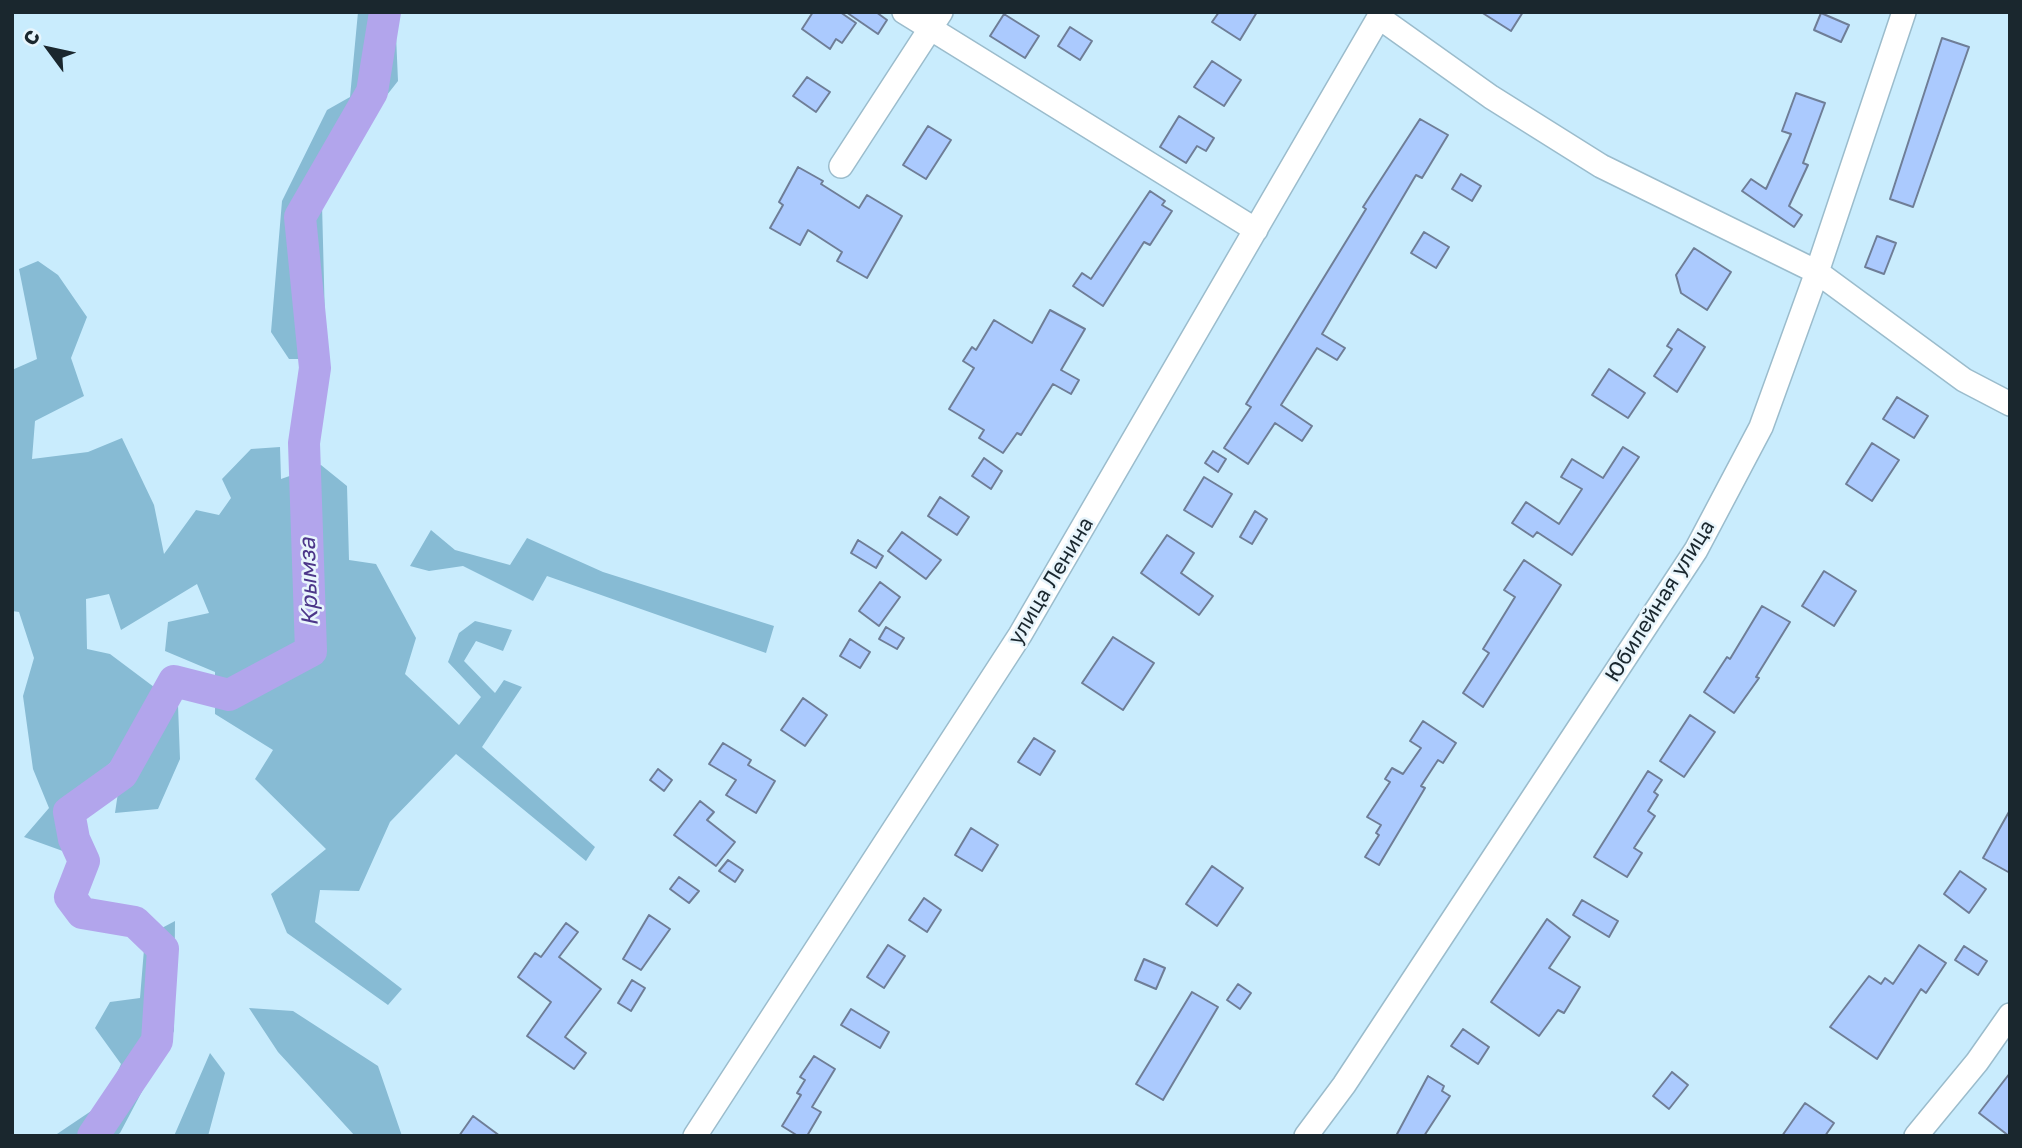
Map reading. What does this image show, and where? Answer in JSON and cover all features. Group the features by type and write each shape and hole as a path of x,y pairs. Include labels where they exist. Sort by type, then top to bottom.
{"street":[{"path":"904,12 936,20 1256,230"},
{"name":"Юбилейная улица","path":"1306,1136 1344,1085 1696,550 1761,427 1817,271 1904,12"},
{"path":"1381,15 1491,97 1601,166 1817,271 1964,380 2010,404"},
{"name":"улица Ленина","path":"695,1136 1020,635 1381,15"},
{"path":"841,166 936,20"},
{"path":"1916,1136 1977,1062 2010,1015"}],"shaded area":[{"path":"358,12 395,12 398,81 365,123 322,204 326,359 289,359 271,332 282,201 327,110 350,97"},
{"path":"38,261 58,275 87,317 71,358 84,396 35,421 32,459 88,452 122,438 154,505 164,554 196,510 219,515 231,498 222,479 251,449 280,447 281,479 321,465 347,486 349,560 376,564 416,638 405,674 459,725 481,697 448,662 459,633 475,621 512,630 503,651 476,641 464,661 495,693 504,680 522,687 482,747 595,847 586,861 456,754 390,822 359,891 320,890 315,922 402,989 388,1005 287,933 271,894 326,849 255,779 273,750 215,714 215,672 165,651 168,622 209,613 197,584 121,630 109,594 86,599 87,649 110,654 178,705 180,759 158,809 115,813 124,751 74,795 71,854 24,837 49,808 33,769 23,696 34,658 19,612 12,611 12,370 37,359 19,269"},
{"path":"431,530 455,550 510,565 527,538 603,572 774,626 766,653 547,576 533,601 463,566 429,571 410,566"},
{"path":"175,921 174,1031 120,1133 116,1136 54,1136 103,1103 121,1064 95,1028 110,1002 140,998 145,937"},
{"path":"249,1008 293,1011 378,1066 402,1136 355,1136 278,1052"},
{"path":"210,1053 225,1073 208,1136 174,1136"}],"building":[{"path":"813,12 840,12 856,23 842,43 836,39 830,49 802,29"},
{"path":"846,12 876,12 887,20 878,34"},
{"path":"1219,12 1257,12 1240,40 1212,22"},
{"path":"1481,12 1523,12 1511,31"},
{"path":"1821,13 1849,25 1841,42 1814,30"},
{"path":"1004,14 1039,36 1025,58 990,36"},
{"path":"1070,27 1092,41 1080,60 1058,46"},
{"path":"1942,38 1969,47 1913,207 1890,199"},
{"path":"1212,61 1241,80 1224,106 1194,87"},
{"path":"807,77 830,92 816,112 793,96"},
{"path":"1796,93 1825,103 1803,163 1808,165 1789,206 1802,215 1794,227 1742,191 1751,179 1766,189 1791,134 1782,131"},
{"path":"1179,116 1214,138 1206,151 1197,146 1186,163 1160,147"},
{"path":"1420,119 1448,135 1422,178 1416,175 1322,334 1345,348 1337,360 1317,348 1281,405 1312,426 1302,441 1275,423 1248,464 1224,448 1251,407 1246,404 1366,209 1363,207"},
{"path":"928,126 951,140 926,179 903,165"},
{"path":"798,167 823,181 821,184 859,208 867,195 902,216 867,278 837,261 842,252 808,230 800,245 770,228 783,205 779,202"},
{"path":"1461,174 1481,186 1472,201 1452,189"},
{"path":"1150,191 1165,201 1162,205 1172,211 1150,245 1144,242 1103,306 1073,286 1082,273 1091,279"},
{"path":"1424,232 1449,247 1436,268 1411,253"},
{"path":"1877,236 1896,243 1884,274 1865,267"},
{"path":"1694,248 1731,272 1707,310 1681,293 1676,275"},
{"path":"1050,310 1085,329 1061,370 1079,380 1071,394 1053,384 1021,435 1017,433 1003,453 979,438 984,430 949,409 974,368 963,361 972,347 976,350 994,320 1032,343"},
{"path":"1678,329 1705,347 1677,392 1654,376 1672,349 1667,346"},
{"path":"1609,369 1645,393 1628,418 1592,395"},
{"path":"1897,397 1928,416 1914,438 1883,419"},
{"path":"1872,443 1899,460 1872,501 1846,484"},
{"path":"1623,447 1639,457 1572,555 1537,532 1533,537 1512,523 1526,502 1559,524 1582,489 1561,477 1572,459 1603,478"},
{"path":"1213,451 1226,459 1218,472 1205,463"},
{"path":"984,458 1002,471 991,489 972,476"},
{"path":"1204,477 1232,494 1212,527 1184,510"},
{"path":"940,497 969,517 957,535 928,516"},
{"path":"1255,511 1267,519 1252,544 1240,537"},
{"path":"902,532 941,560 926,579 888,551"},
{"path":"1167,535 1194,553 1181,573 1213,596 1199,615 1141,573"},
{"path":"858,540 883,556 876,568 851,553"},
{"path":"1524,560 1561,585 1483,707 1463,693 1489,653 1483,649 1515,597 1504,590"},
{"path":"1824,571 1856,591 1834,626 1802,606"},
{"path":"880,582 900,597 879,626 859,611"},
{"path":"1762,606 1790,622 1756,677 1759,678 1734,713 1704,692 1727,657 1730,659"},
{"path":"886,627 904,638 897,649 879,639"},
{"path":"1113,637 1154,663 1123,710 1082,683"},
{"path":"850,639 870,652 860,668 840,656"},
{"path":"803,698 827,715 805,746 781,730"},
{"path":"1690,715 1715,732 1684,777 1660,761"},
{"path":"1423,721 1456,743 1443,763 1438,760 1421,786 1425,788 1379,865 1365,857 1379,835 1376,833 1381,825 1367,817 1390,782 1385,779 1392,768 1403,774 1421,748 1410,741"},
{"path":"1034,738 1055,751 1040,775 1018,762"},
{"path":"723,743 751,760 748,765 775,781 756,813 726,795 736,780 709,764"},
{"path":"658,769 672,780 664,791 650,780"},
{"path":"1648,771 1662,780 1654,792 1658,795 1648,811 1655,816 1634,848 1642,853 1627,877 1594,857"},
{"path":"700,801 714,812 707,820 735,842 716,866 674,835"},
{"path":"2010,810 2010,873 1983,858"},
{"path":"971,828 998,845 982,871 955,855"},
{"path":"728,860 743,870 735,882 719,871"},
{"path":"1212,866 1243,888 1217,926 1186,904"},
{"path":"1960,871 1986,889 1969,913 1944,894"},
{"path":"679,877 699,891 689,903 670,889"},
{"path":"924,898 941,910 927,932 909,920"},
{"path":"1582,900 1618,921 1609,937 1573,915"},
{"path":"649,915 670,929 641,970 623,959"},
{"path":"1547,919 1570,937 1549,968 1580,987 1564,1013 1558,1010 1539,1036 1491,1002"},
{"path":"566,923 578,932 559,957 601,989 565,1037 586,1053 574,1069 527,1036 551,1002 518,977 535,953 541,957"},
{"path":"888,945 905,956 884,988 867,977"},
{"path":"1919,945 1946,963 1926,993 1921,989 1877,1059 1830,1027 1869,976 1881,984 1885,978 1893,984"},
{"path":"1964,946 1987,961 1978,975 1955,960"},
{"path":"1144,959 1165,968 1156,989 1135,980"},
{"path":"632,980 645,988 631,1011 618,1003"},
{"path":"1238,984 1251,993 1240,1009 1227,1000"},
{"path":"1192,992 1218,1007 1163,1100 1136,1084"},
{"path":"851,1009 889,1032 880,1048 841,1025"},
{"path":"1463,1029 1489,1047 1478,1064 1451,1046"},
{"path":"814,1056 835,1069 812,1107 821,1112 807,1136 798,1136 782,1126 801,1095 797,1093 805,1080 800,1077"},
{"path":"1672,1072 1688,1085 1669,1109 1653,1096"},
{"path":"2010,1073 2010,1136 2009,1136 1979,1113"},
{"path":"1428,1076 1444,1086 1442,1091 1450,1096 1424,1136 1396,1136"},
{"path":"1805,1103 1834,1123 1825,1136 1782,1136"},
{"path":"473,1116 500,1136 459,1136"}],"waterway":[{"name":"Крымза","path":"93,1136 157,1041 163,949 135,922 82,913 70,897 84,861 74,839 69,812 122,774 174,681 229,695 311,651 304,443 315,368 300,217 372,92 385,12"}]}
